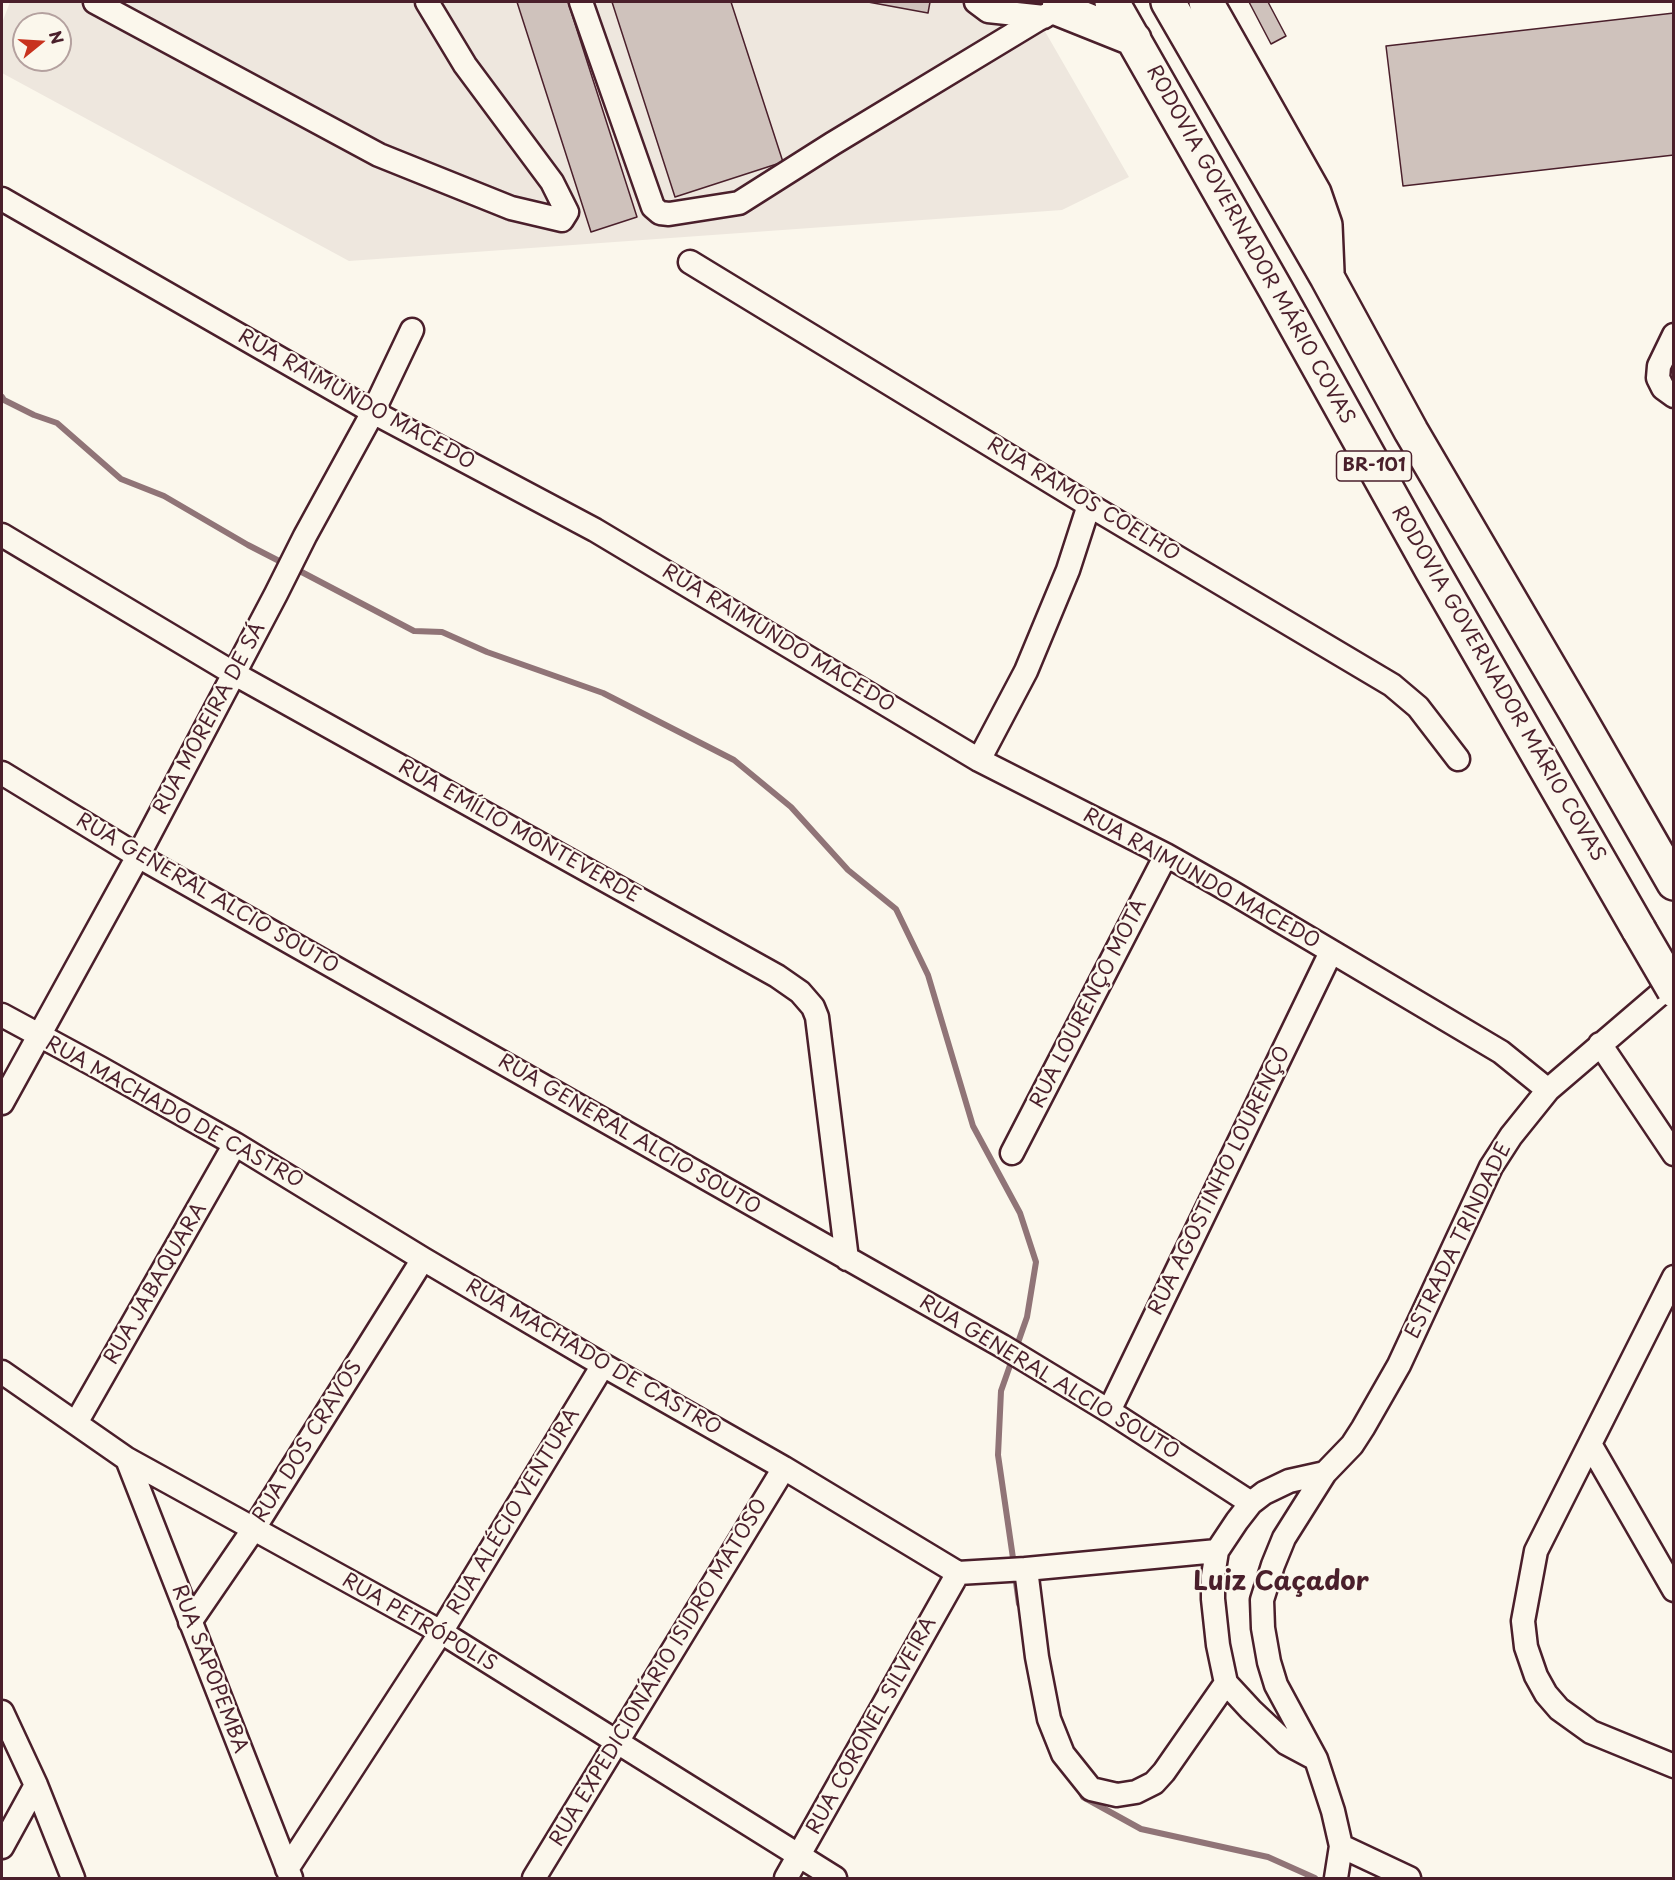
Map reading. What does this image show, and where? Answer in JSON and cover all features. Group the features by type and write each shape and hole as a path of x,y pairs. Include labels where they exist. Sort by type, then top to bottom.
{"highway":[{"name":"RODOVIA GOVERNADOR MÁRIO COVAS","path":"1112,2 1432,570 1674,990"},
{"name":"BR-101","path":"1168,2 1327,277 1417,441 1670,878"},
{"path":"1206,2 1314,193 1325,225 1327,277"},
{"path":"1050,7 1134,39"}],"street":[{"path":"95,2 379,155 511,208 562,220 567,212 552,182 465,65 427,2"},
{"path":"581,2 653,207 660,213 669,214 739,203 1050,7"},
{"path":"976,2 988,11 1050,7"},
{"name":"RUA RAIMUNDO MACEDO","path":"2,199 373,412 596,530 979,760 1166,855 1501,1052 1548,1090"},
{"name":"RUA RAMOS COELHO","path":"690,262 1089,505 1392,685 1418,707 1458,759"},
{"name":"RUA MOREIRA DE SÁ","path":"2,1103 138,856 305,536 373,412 412,330"},
{"path":"1674,335 1659,366 1658,378 1664,388 1674,396"},
{"path":"979,760 1026,671 1068,570 1089,505"},
{"name":"RUA EMÍLIO MONTEVERDE","path":"2,535 233,673 767,970 800,992 813,1007 817,1017 847,1259"},
{"name":"RUA GENERAL ALCIO SOUTO","path":"2,773 138,856 1002,1346 1109,1411 1251,1503"},
{"name":"RUA LOURENÇO MOTA","path":"1012,1153 1166,855"},
{"name":"RUA AGOSTINHO LOURENÇO","path":"1109,1411 1331,952"},
{"name":"ESTRADA TRINDADE","path":"1337,1877 1341,1846 1333,1811 1316,1759 1276,1685 1269,1662 1263,1628 1262,1600 1273,1565 1284,1538 1325,1473 1352,1445 1364,1428 1399,1365 1491,1167 1511,1136 1548,1090 1674,982"},
{"name":"RUA MACHADO DE CASTRO","path":"2,1015 235,1144 603,1365 784,1468 958,1574"},
{"path":"1600,1044 1674,1154"},
{"name":"RUA JABAQUARA","path":"76,1423 235,1144"},
{"name":"RUA DOS CRAVOS","path":"190,1622 253,1530 423,1258"},
{"path":"1674,1277 1536,1551 1523,1621 1526,1647 1536,1676 1546,1694 1559,1709 1591,1732 1674,1766"},
{"name":"RUA ALÉCIO VENTURA","path":"289,1874 441,1632 603,1365"},
{"name":"RUA PETRÓPOLIS","path":"2,1372 127,1460 441,1632 835,1878"},
{"path":"1590,1444 1674,1590"},
{"name":"RUA SAPOPEMBA","path":"127,1460 289,1874"},
{"name":"RUA EXPEDICIONÁRIO ISIDRO MATOSO","path":"534,1878 784,1468"},
{"path":"1316,1759 1286,1743 1226,1683 1218,1645 1213,1576 1217,1551 1251,1503 1264,1493 1289,1481 1325,1473"},
{"path":"958,1574 1217,1551"},
{"path":"1017,1570 1049,1719 1063,1754 1091,1789 1117,1795 1136,1792 1154,1783 1226,1683"},
{"name":"RUA CORONEL SILVEIRA","path":"786,1878 958,1574"},
{"path":"2,1712 36,1785 73,1878"},
{"path":"2,1847 36,1785"},
{"path":"1341,1846 1409,1878"}],"shaded area":[{"path":"10,2 1028,2 1129,177 1062,210 349,261 2,73 2,23"}],"building":[{"path":"517,2 568,2 637,217 591,232"},
{"path":"612,2 731,2 783,162 675,197"},
{"path":"868,2 930,2 928,13"},
{"path":"1249,2 1268,2 1286,36 1271,44"},
{"path":"1674,13 1674,155 1403,186 1386,46"}],"waterway":[{"path":"2,397 34,415 57,423 121,479 164,496 285,564"},
{"path":"294,568 414,631 442,632 487,652 603,693 734,760 791,807 848,870 896,909 928,975 973,1126 1020,1213 1036,1262 1027,1317 1001,1391 998,1455 1014,1565"},
{"path":"1015,1575 1019,1604"},
{"path":"1080,1791 1083,1797 1141,1829 1268,1857 1315,1878"}],"district":[{"name":"Luiz Caçador","path":"1281,1583"}]}
